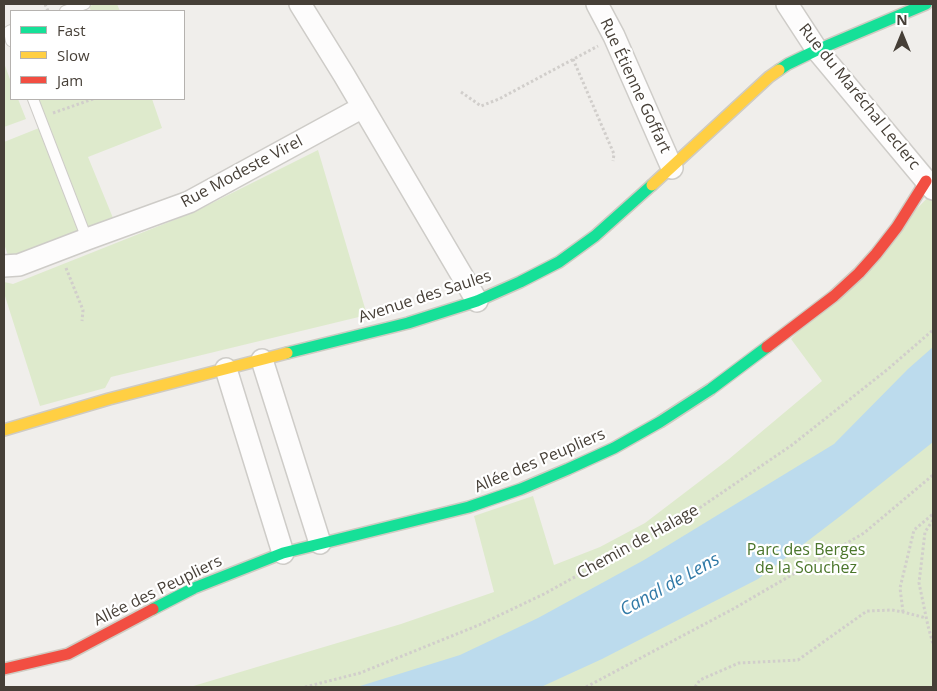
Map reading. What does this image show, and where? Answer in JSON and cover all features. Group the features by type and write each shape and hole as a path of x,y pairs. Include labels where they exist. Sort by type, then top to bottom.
{"street":[{"path":"300,4 477,301"},
{"name":"Rue Étienne Goffart","path":"597,4 614,36 672,168"},
{"name":"Rue du Maréchal Leclerc","path":"787,4 817,50 930,185"},
{"name":"Avenue des Saules","path":"4,430 109,399 408,323 477,301 520,282 559,262 595,236 672,168 769,77 788,64 817,50 926,4"},
{"name":"Rue Modeste Virel","path":"4,266 19,265 189,202 363,107"},
{"name":"Allée des Peupliers","path":"4,669 68,654 194,588 284,553 320,542 469,507 521,489 614,448 660,422 711,389 834,296 876,254 930,185"},
{"path":"262,360 320,542"},
{"path":"226,369 284,553"}],"lane":[{"path":"68,10 85,4"},
{"path":"33,100 87,239"}],"path":[{"path":"461,92 480,106 499,99 614,36"},
{"path":"573,59 614,154 613,161"},
{"path":"40,117 90,100"},
{"path":"59,250 83,310 82,322"},
{"name":"Chemin de Halage","path":"305,687 360,672 479,624 544,594 690,513 792,445 888,369 933,330"},
{"path":"586,687 733,609 864,533 933,475"},
{"path":"903,612 900,588 914,530 933,514"},
{"path":"933,520 925,532 920,583 933,644"},
{"path":"695,687 700,680 739,662 798,660 867,611 892,610 926,618"}],"green space":[{"path":"117,4 120,10 91,10 89,6"},
{"path":"4,63 10,79 10,100 18,100 26,119 4,127"},
{"path":"27,100 152,100 162,128 88,157 113,218 9,258 4,244 4,142 39,128"},
{"path":"318,150 367,315 111,377 105,388 40,406 4,293 4,282 13,284 194,212"},
{"name":"Parc des Berges de la Souchez","path":"933,192 933,687 190,687 401,624 494,592 474,516 533,496 554,565 600,547 645,523 729,459 822,381 791,339"}],"water":[{"name":"Canal de Lens","path":"933,347 933,442 758,579 602,659 541,687 357,687 460,655 538,618 644,560 834,444 908,369"}],"traffic: fast":[{"path":"779,70 817,50 926,4"},
{"path":"287,353 408,323 477,301 520,282 559,262 595,236 652,185"},
{"path":"153,609 194,588 283,553 469,507 521,489 568,469 614,448 660,422 711,389 767,347"}],"traffic: slow":[{"path":"652,185 769,77 779,70"},
{"path":"4,430 109,399 287,353"}],"traffic: jam":[{"path":"767,347 834,296 859,273 897,227 926,181"},
{"path":"4,669 68,654 153,609"}]}
